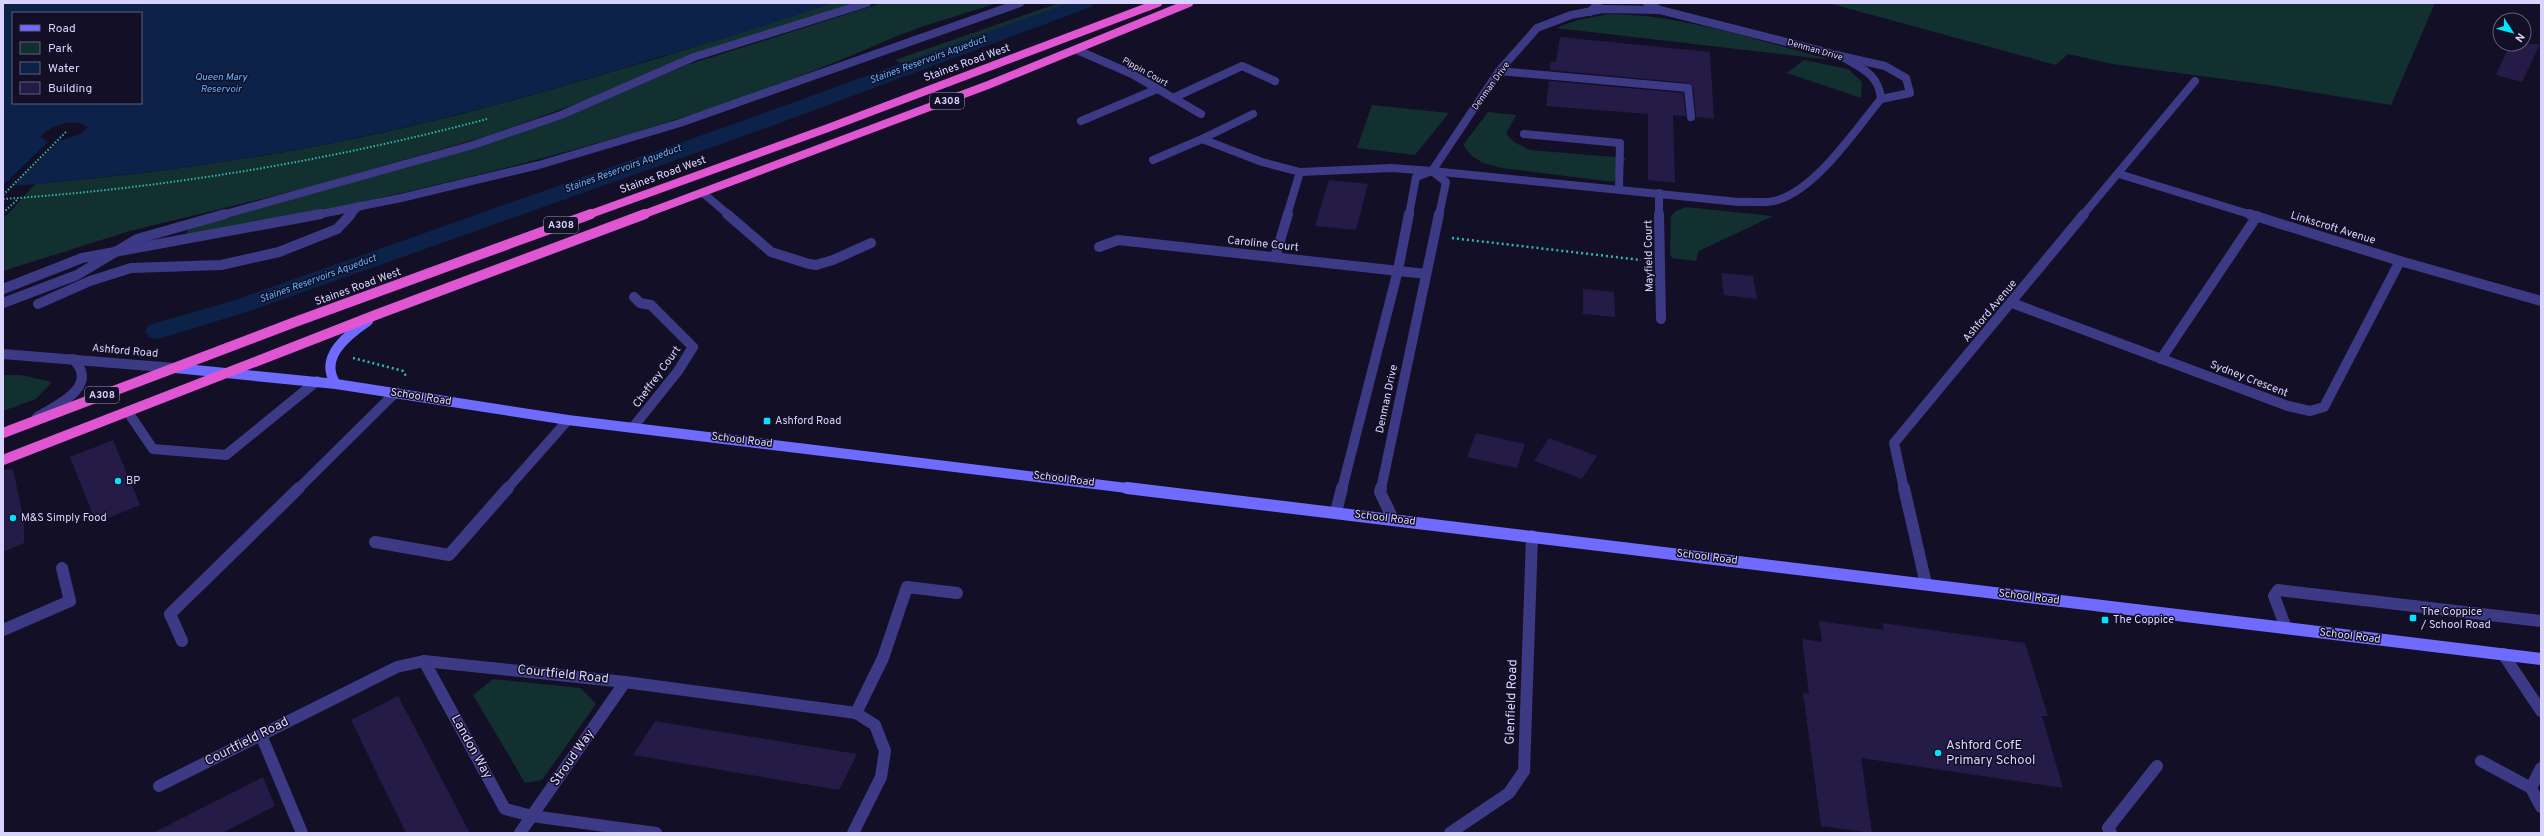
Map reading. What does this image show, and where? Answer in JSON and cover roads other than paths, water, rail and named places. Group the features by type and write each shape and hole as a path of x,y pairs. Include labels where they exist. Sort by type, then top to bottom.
{"highway":[{"name":"Staines Road West","path":"175,368 820,131 1158,3"},
{"name":"A308","path":"3,460 379,314 704,194 1077,50 1189,3"},
{"name":"A308","path":"3,433 175,368"}],"main road":[{"path":"336,384 330,379 328,373 330,360 333,355 340,344 358,327 379,314"},
{"name":"School Road","path":"175,368 231,372 336,384 416,395 568,420 634,426 2541,659"}],"street":[{"path":"3,303 77,275 137,239 473,145 561,115 694,57 867,3"},
{"path":"3,289 82,258 131,251 359,206 539,165 680,123 1020,3"},
{"path":"1590,12 1598,3"},
{"path":"1647,3 1660,10"},
{"name":"Denman Drive","path":"1336,512 1398,270 1416,177 1432,171 1499,71 1537,28 1571,14 1636,8 1660,10 1841,56 1867,71 1880,85 1880,99"},
{"name":"Pippin Court","path":"1077,50 1113,65 1201,114"},
{"path":"1202,139 1262,162 1300,172 1392,168 1619,188 1659,194 1738,202 1778,200 1790,195 1832,159 1880,99 1910,93 1906,78 1885,66 1841,56"},
{"path":"1173,98 1242,66 1275,81"},
{"path":"1499,71 1688,88 1691,117"},
{"name":"Ashford Avenue","path":"1926,584 1894,443 2196,82"},
{"path":"1081,121 1157,89"},
{"path":"1153,160 1202,139 1253,114"},
{"path":"1524,134 1620,143 1619,188"},
{"name":"Denman Drive","path":"1393,519 1380,492 1446,182 1432,171"},
{"path":"1275,257 1300,172"},
{"name":"Linkscroft Avenue","path":"2119,174 2400,261 2541,301"},
{"path":"704,194 771,252 809,264 816,265 833,260 871,243"},
{"name":"Mayfield Court","path":"1659,194 1661,319"},
{"path":"38,304 90,281 131,268 220,265 279,252 337,229 359,206"},
{"path":"2161,359 2257,216"},
{"name":"Caroline Court","path":"1099,248 1118,240 1426,274"},
{"path":"131,251 131,268"},
{"name":"Sydney Crescent","path":"2012,303 2288,406 2310,411 2324,406 2400,261"},
{"name":"Cheffrey Court","path":"634,297 640,303 651,305 693,347 678,371 634,426"},
{"name":"Ashford Road","path":"3,354 175,368"},
{"name":"Ashford Road","path":"29,423 75,391 83,380 85,373 82,365 73,359"},
{"path":"128,412 153,449 226,455 316,382"},
{"path":"182,641 170,614 396,392"},
{"path":"375,542 449,555 568,420"},
{"name":"Glenfield Road","path":"1450,833 1510,793 1524,771 1532,536"},
{"path":"3,630 70,601 62,568"},
{"path":"856,714 883,658 907,587 957,593"},
{"path":"2286,628 2274,596 2278,590 2541,621"},
{"path":"2504,654 2541,711"},
{"name":"Courtfield Road","path":"159,786 397,666 424,661 625,682 856,714 875,725 885,750 882,777 853,833"},
{"name":"Landon Way","path":"424,661 505,809 532,816 656,833"},
{"name":"Stroud Way","path":"520,833 625,682"},
{"path":"260,735 302,833"},
{"path":"2481,761 2530,788 2541,807"},
{"path":"2111,833 2108,828 2157,766"},
{"path":"2530,788 2541,768"}],"water":[{"name":"Queen Mary Reservoir","path":"3,3 831,3 739,34 559,87 427,122 339,142 189,167 119,176 13,186 60,141 81,134 88,127 76,123 56,126 40,137 48,142 3,185"}],"waterway":[{"name":"Staines Reservoirs Aqueduct","path":"158,331 241,306 747,127 1085,3"}],"place":[{"name":"Ashford Road","path":"767,421"},
{"name":"BP","path":"118,481"},
{"name":"M&S Simply Food","path":"13,518"},
{"name":"The Coppice / School Road","path":"2413,618"},
{"name":"The Coppice","path":"2105,620"},
{"name":"Ashford CofE Primary School","path":"1938,753"}]}
